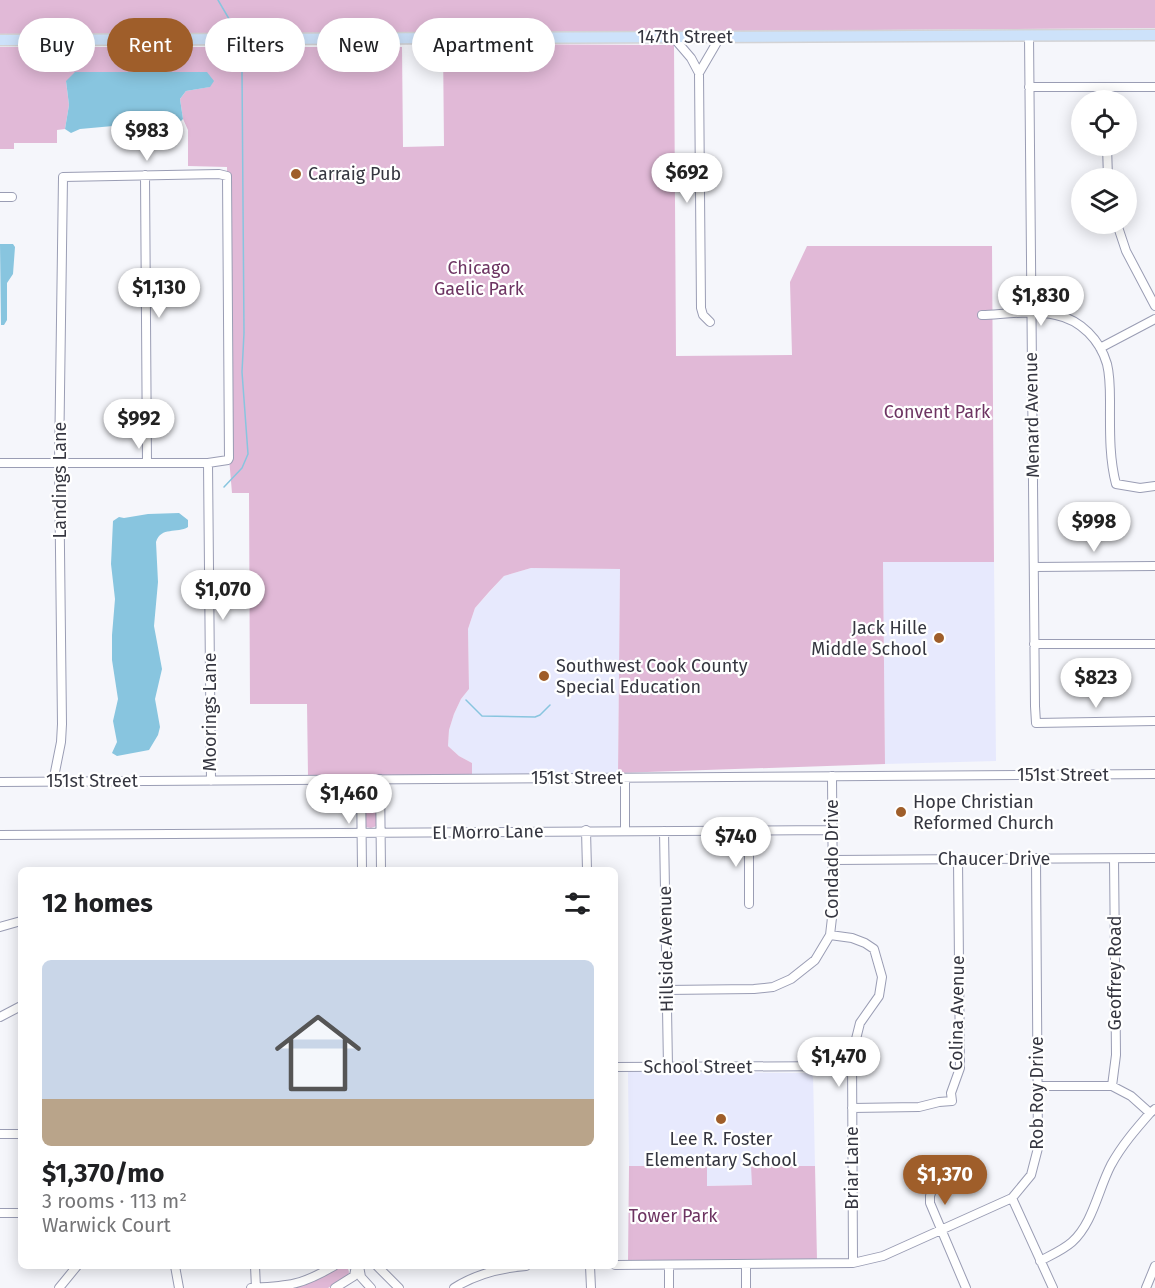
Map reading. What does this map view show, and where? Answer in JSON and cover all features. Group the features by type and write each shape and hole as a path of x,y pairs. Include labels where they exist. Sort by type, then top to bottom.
{"main road":[{"name":"147th Street","path":"0,40 1155,35"}],"street":[{"name":"Menard Avenue","path":"1029,35 1036,723 1155,721"},
{"path":"673,37 691,58 699,73 700,308 710,322"},
{"path":"699,73 720,37"},
{"path":"1029,87 1155,87"},
{"path":"0,463 59,464 208,463 223,462 229,458 227,176 219,174 145,175 147,463"},
{"name":"Landings Lane","path":"53,782 62,724 59,464 63,177 145,175"},
{"path":"0,197 12,197"},
{"path":"1120,234 1126,251 1155,306"},
{"path":"982,315 1050,314 1067,319 1085,330 1100,348 1108,373 1111,465 1116,484 1140,488 1155,486"},
{"path":"1100,348 1155,319"},
{"name":"Moorings Lane","path":"208,463 211,781"},
{"path":"1034,567 1155,566"},
{"path":"1034,645 1155,644"},
{"name":"151st Street","path":"0,782 1155,774"},
{"name":"Condado Drive","path":"665,990 773,987 791,979 815,960 830,935 834,909 832,776"},
{"path":"625,778 625,830"},
{"path":"380,779 381,867"},
{"path":"361,780 362,867"},
{"path":"586,830 587,867"},
{"name":"El Morro Lane","path":"0,835 832,830"},
{"name":"Hillside Avenue","path":"664,831 668,1067"},
{"path":"749,831 749,904"},
{"name":"Rob Roy Drive","path":"618,1265 853,1263 883,1256 1012,1198 1031,1175 1037,1157 1036,858"},
{"name":"Chaucer Drive","path":"833,860 1155,858"},
{"name":"Colina Avenue","path":"852,1108 919,1107 952,1101 951,1093 960,1068 958,859"},
{"name":"Geoffrey Road","path":"1112,1086 1116,1055 1114,859"},
{"path":"0,927 18,922"},
{"name":"Briar Lane","path":"830,935 852,938 874,949 882,977 879,996 860,1023 856,1033 852,1066 853,1263"},
{"path":"0,1017 18,1008"},
{"name":"School Street","path":"618,1067 852,1066"},
{"path":"1038,1086 1112,1086 1152,1111 1123,1145 1108,1170 1090,1216 1074,1241 1040,1261"},
{"path":"0,1134 18,1134"},
{"path":"935,1182 930,1203 966,1288"},
{"path":"1012,1198 1053,1288"},
{"path":"0,1213 18,1213"},
{"path":"746,1265 746,1288"},
{"path":"669,1266 669,1288"},
{"path":"1146,1288 1155,1266"},
{"path":"59,1288 75,1269"},
{"path":"176,1269 179,1288"},
{"path":"255,1269 256,1288"},
{"path":"250,1288 286,1287 312,1279 328,1269"},
{"path":"334,1288 354,1276 356,1269"},
{"path":"358,1269 361,1277 371,1288"},
{"path":"380,1269 399,1288"},
{"path":"454,1288 488,1272 507,1269"},
{"path":"590,1269 591,1288"}],"shaded area":[{"name":"Jack Hille Middle School","path":"883,562 994,562 996,761 885,764"},
{"name":"Southwest Cook County Special Education","path":"531,568 620,569 618,773 472,776 472,763 459,756 448,746 449,730 454,714 469,689 468,629 475,608 504,576"},
{"name":"Lee R. Foster Elementary School","path":"628,1072 813,1073 815,1166 752,1166 752,1185 707,1186 706,1166 629,1166"}],"green space":[{"path":"0,0 1155,0 1155,28 555,32 555,18 412,18 412,33 400,33 400,18 317,18 317,34 305,34 305,18 205,18 205,35 193,35 193,18 107,18 107,35 95,35 95,18 18,18 18,36 0,36"},
{"path":"555,44 674,45 676,356 792,355 790,282 807,246 992,246 994,562 883,562 885,764 618,773 620,569 531,568 504,576 475,608 468,629 469,689 454,714 449,730 448,746 459,756 472,763 472,776 308,776 307,704 250,704 249,493 232,493 229,458 227,167 188,166 188,130 183,119 180,99 186,91 209,87 66,81 69,105 65,129 57,130 57,143 14,143 14,149 0,149 0,47 18,47 18,72 95,72 95,47 107,47 107,72 193,72 193,47 205,47 205,72 305,72 305,47 317,47 317,72 400,72 400,47 402,47 403,147 444,146 443,72 555,72"},
{"path":"373,785 377,790 377,826 371,828 366,827 364,822 365,787"},
{"name":"Tower Park","path":"629,1166 707,1166 707,1186 752,1185 751,1166 815,1166 817,1260 628,1262"},
{"path":"331,1269 348,1269 349,1272 348,1276 328,1288 287,1288"}],"water":[{"path":"75,72 207,72 214,81 210,87 186,91 180,99 183,119 176,126 169,128 146,123 80,129 71,133 65,129 69,105 66,81"},
{"path":"0,244 13,244 15,247 13,274 7,283 7,320 4,325 1,325"},
{"path":"179,513 188,520 188,527 165,532 158,537 156,542 158,582 154,626 162,669 155,699 160,727 158,735 149,750 117,756 112,753 117,742 113,721 118,699 112,660 115,599 111,564 113,521 119,517"}],"waterway":[{"path":"218,0 229,18"},
{"path":"224,487 242,468 248,454 242,372 244,333 242,72"},
{"path":"466,700 482,716 535,717 550,705"}],"place":[{"name":"Carraig Pub","path":"296,174"},
{"name":"Jack Hille Middle School","path":"939,638"},
{"name":"Southwest Cook County Special Education","path":"544,676"},
{"name":"Hope Christian Reformed Church","path":"901,812"},
{"name":"Lee R. Foster Elementary School","path":"721,1119"}],"park label":[{"name":"Chicago Gaelic Park","path":"479,278"},
{"name":"Convent Park","path":"937,412"}]}
